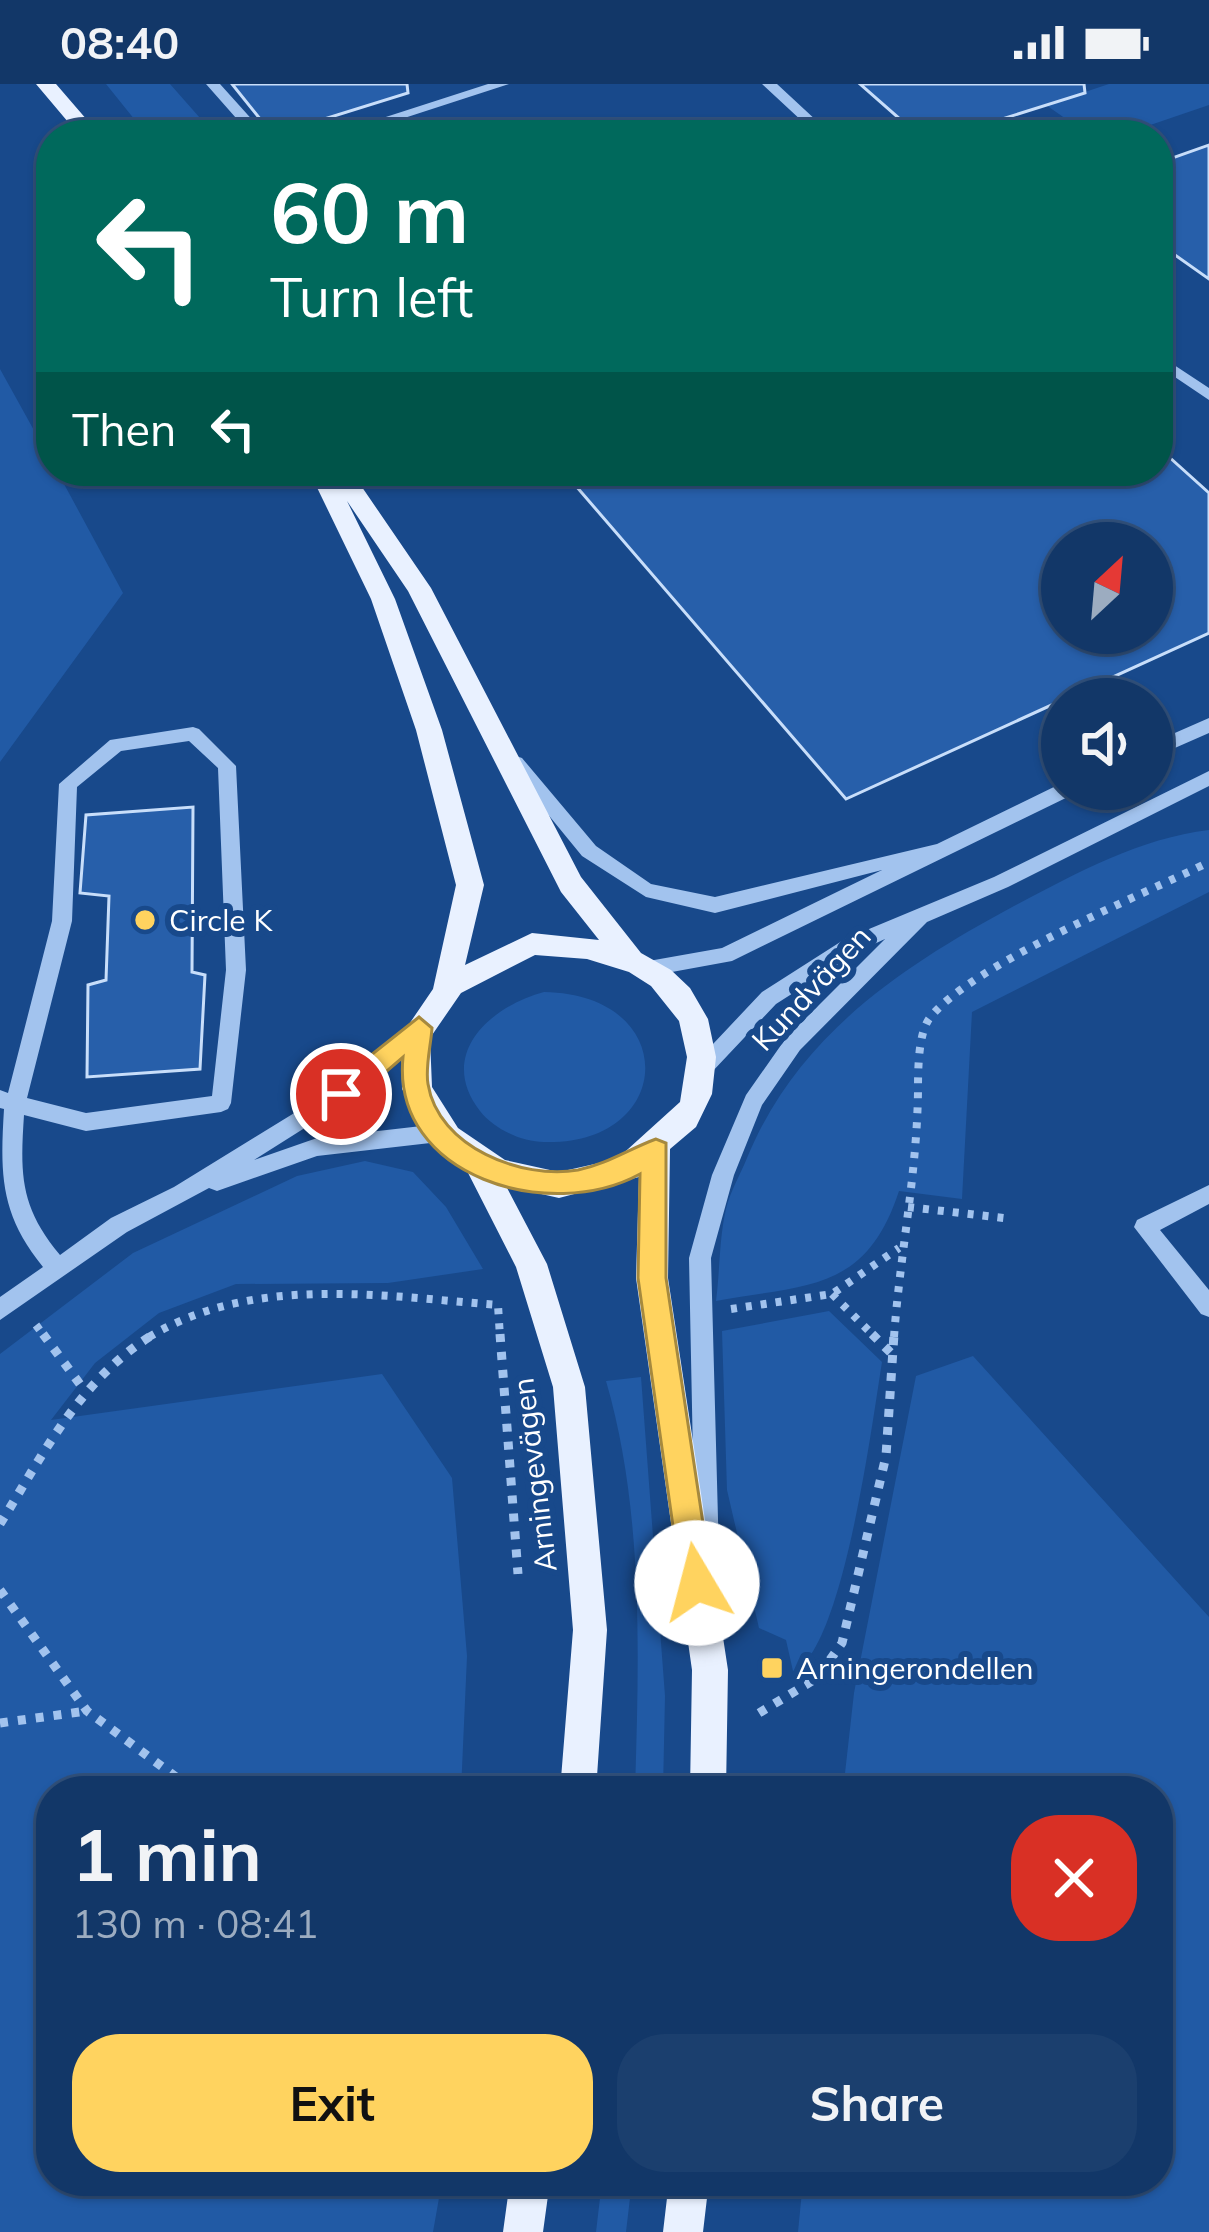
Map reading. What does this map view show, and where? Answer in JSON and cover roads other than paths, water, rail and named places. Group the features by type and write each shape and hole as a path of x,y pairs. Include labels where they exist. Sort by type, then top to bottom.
{"main road":[{"path":"46,84 77,120"},
{"path":"328,486 383,599 429,730 470,885 446,987 419,1028 414,1082 439,1133 479,1166 523,1180 570,1183 616,1173 656,1151 690,1113 704,1067 698,1030 680,996 639,963 571,884 487,729 419,588 349,486"},
{"path":"446,987 485,959 532,944 581,944 639,963"},
{"path":"656,1151 650,1215 652,1278 710,1670 708,1776"},
{"name":"Arningevägen","path":"479,1166 531,1264 569,1387 590,1630 579,1776"},
{"path":"523,2232 528,2196"},
{"path":"683,2232 687,2196"}],"street":[{"path":"213,84 245,120"},
{"path":"386,120 502,84"},
{"path":"769,84 809,120"},
{"path":"1173,370 1209,395"},
{"path":"1173,741 1209,725"},
{"name":"Kundvägen","path":"487,729 590,851 646,890 715,905 933,850"},
{"path":"8,1102 86,1122 220,1103 236,970 226,766 193,734 116,745 68,784 62,921 8,1102 9,1183 26,1232 58,1268"},
{"name":"Kundvägen","path":"704,1067 770,998 852,945 920,918 1209,778"},
{"name":"Kundvägen","path":"639,963 725,955 803,921 933,850 1041,801"},
{"name":"Kundvägen","path":"710,1670 700,1258 723,1175 753,1101 793,1044 920,918"},
{"path":"0,1310 119,1225 182,1194 341,1094 419,1028"},
{"path":"182,1194 317,1147 439,1133"},
{"path":"1209,1194 1145,1227 1209,1306"}],"place":[{"name":"Circle K","path":"145,920"},
{"name":"Arningerondellen","path":"772,1668"}]}
